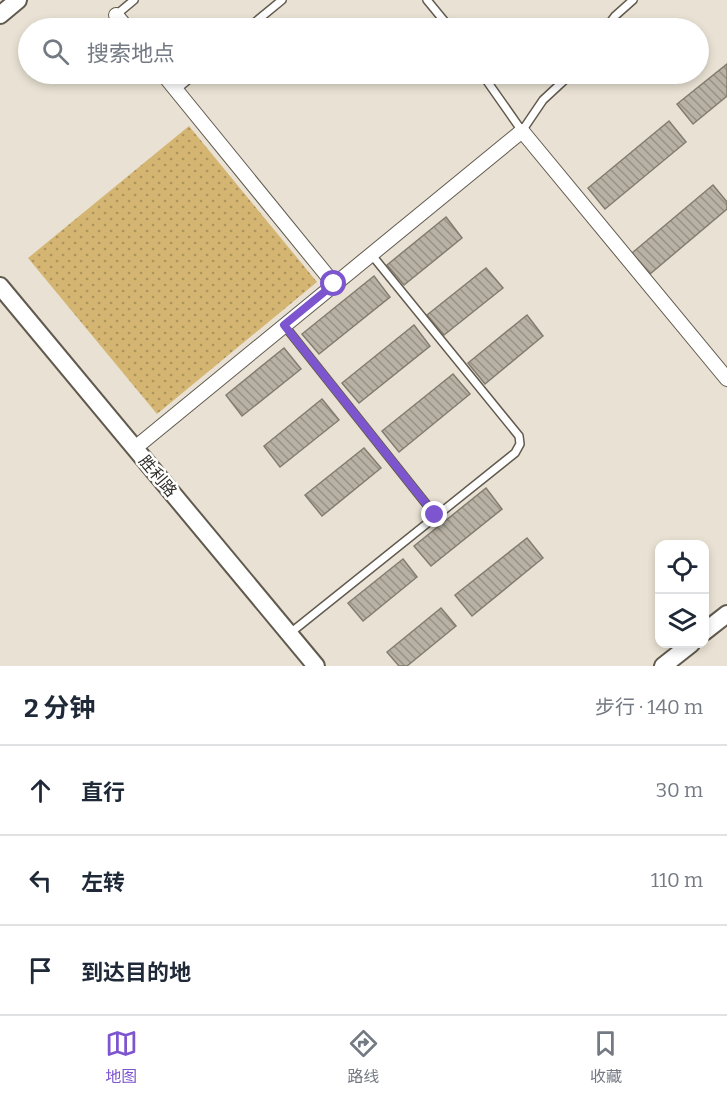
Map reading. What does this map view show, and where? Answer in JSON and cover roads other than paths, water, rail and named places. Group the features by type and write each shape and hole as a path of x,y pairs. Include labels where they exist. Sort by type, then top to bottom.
{"street":[{"path":"0,15 18,0"},
{"path":"171,84 334,284"},
{"path":"135,448 522,131 727,379"},
{"name":"胜利路","path":"1,290 316,666"},
{"path":"709,629 727,614"},
{"path":"671,664 687,648"}],"lane":[{"path":"116,15 134,0"},
{"path":"260,18 282,0"},
{"path":"427,0 442,18"},
{"path":"614,18 633,0"},
{"path":"176,90 183,84"},
{"path":"489,84 522,131 543,100 560,84"},
{"path":"289,634 515,453 520,444 519,436 371,254"},
{"path":"284,325 435,515"}]}
